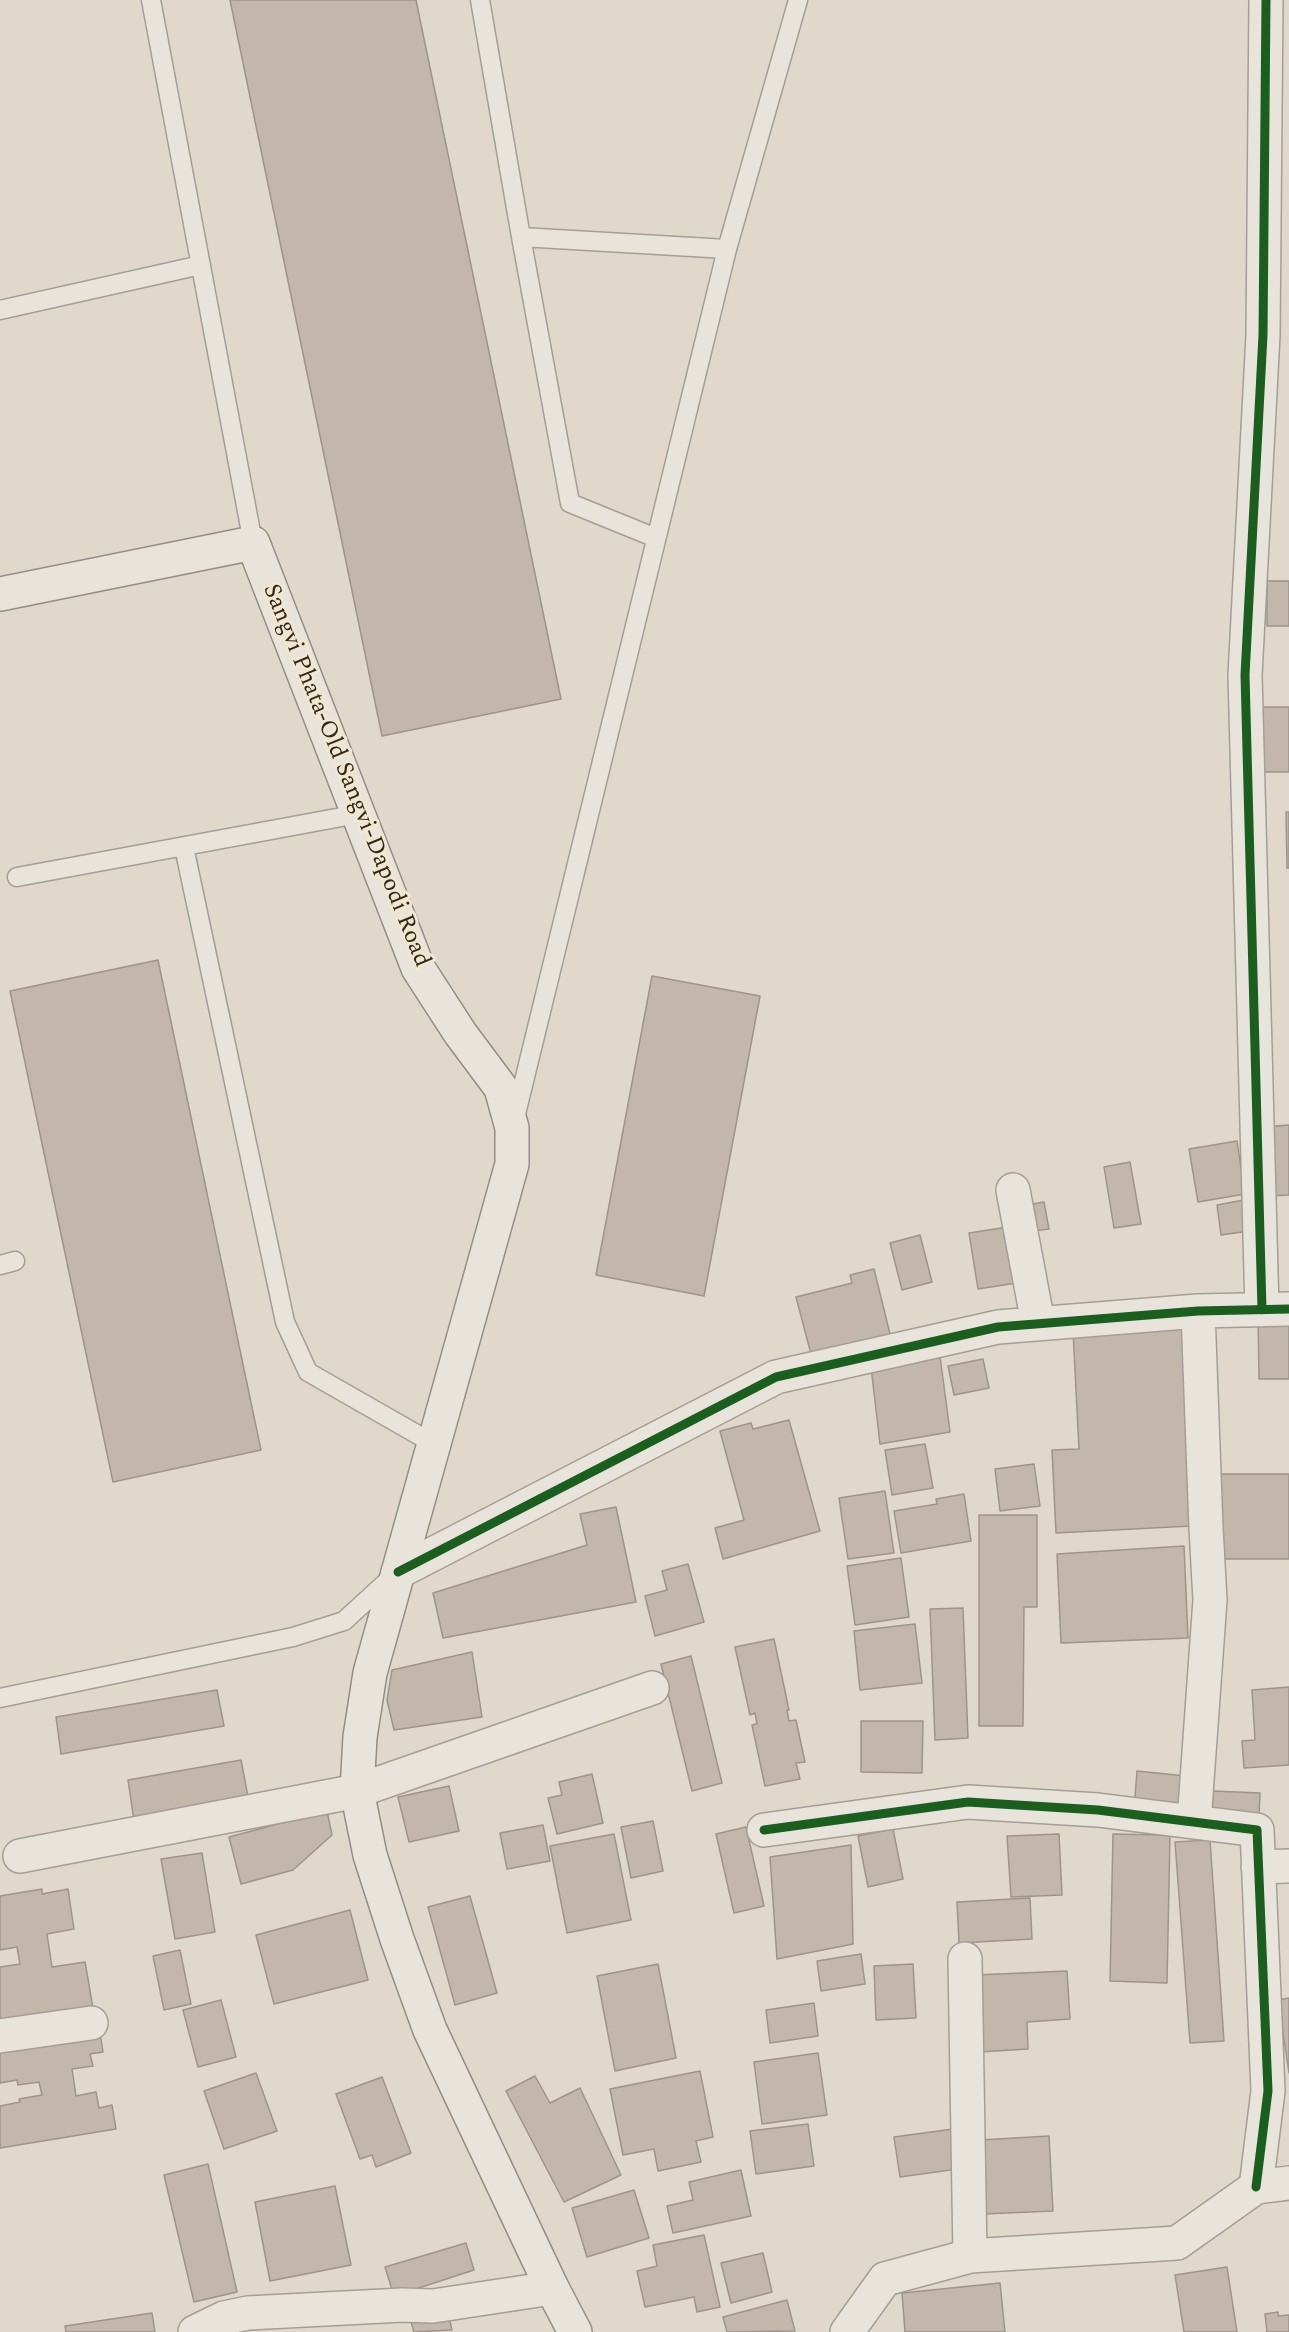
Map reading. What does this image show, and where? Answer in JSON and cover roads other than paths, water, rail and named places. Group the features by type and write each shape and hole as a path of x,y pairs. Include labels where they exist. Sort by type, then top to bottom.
{"street":[{"path":"398,1572 776,1377 998,1327 1198,1311 1276,1310 1245,675 1263,335 1266,0"},
{"path":"0,594 253,543"},
{"name":"Sangvi Phata-Old Sangvi-Dapodi Road","path":"253,543 418,968 460,1033 501,1088 512,1128 512,1164 369,1673 360,1737 357,1791 370,1855 430,2030 575,2332"},
{"path":"1012,1190 1038,1323"},
{"path":"1194,1822 1210,1600 1198,1311"},
{"path":"20,1856 357,1791 652,1688"},
{"path":"764,1830 968,1802 1098,1810 1257,1830 1274,1866 1268,2091 1256,2187"},
{"path":"965,1959 970,2256"},
{"path":"0,2036 90,2023"},
{"path":"848,2332 885,2279 970,2256 1178,2243 1256,2187 1289,2183"},
{"path":"195,2332 224,2318 248,2313 403,2319 433,2306 552,2288"}],"lane":[{"path":"152,0 253,543"},
{"path":"480,0 570,503 657,538"},
{"path":"512,1128 727,249 798,0"},
{"path":"521,237 727,249"},
{"path":"0,310 201,265"},
{"path":"17,877 358,814"},
{"path":"184,847 285,1322 308,1372 434,1444"},
{"path":"0,1698 294,1637 330,1626 344,1621 398,1572"}]}
